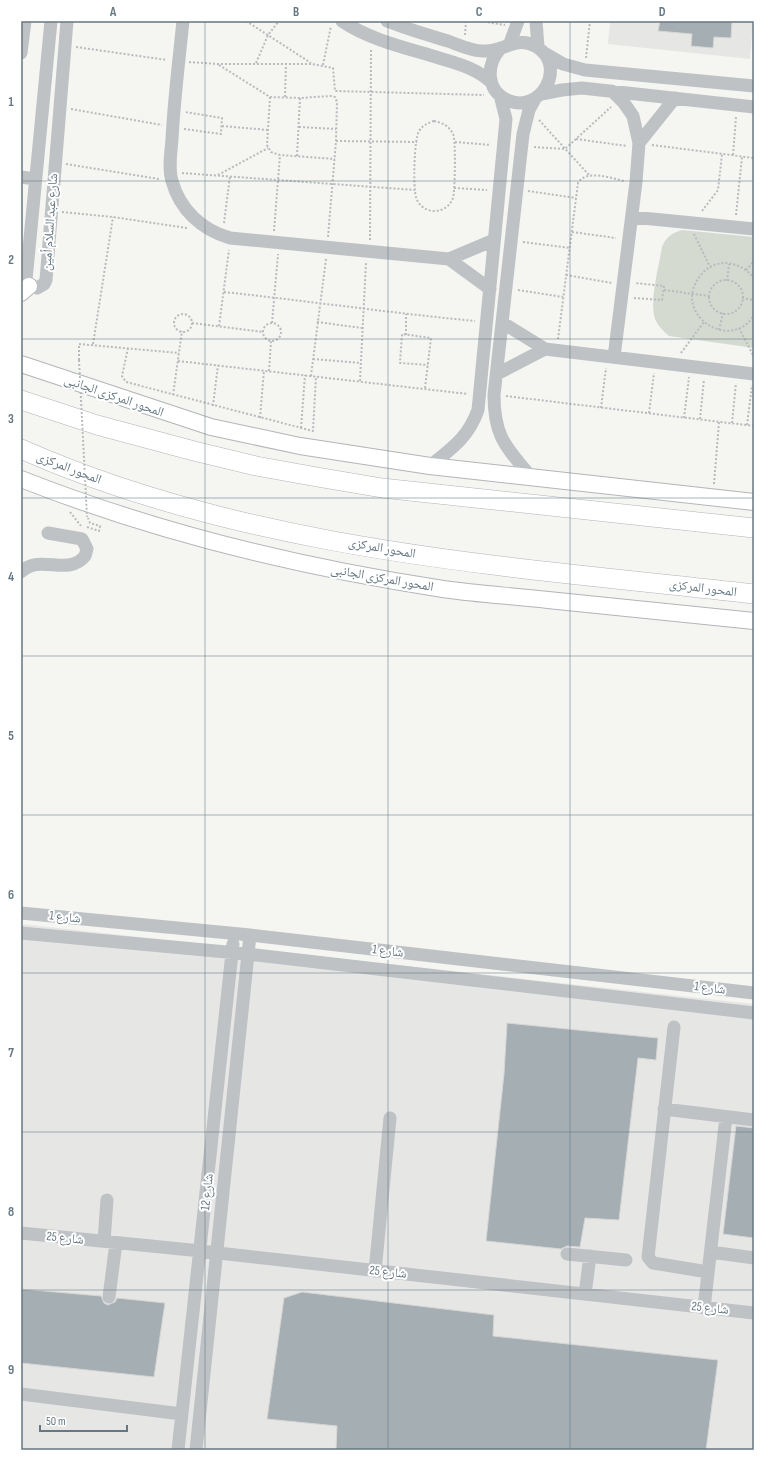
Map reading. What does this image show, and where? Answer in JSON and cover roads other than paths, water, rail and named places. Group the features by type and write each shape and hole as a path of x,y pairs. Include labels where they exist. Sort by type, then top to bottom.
{"highway":[{"path":"21,400 97,424 194,451 256,466 317,477 382,488 754,528"},
{"name":"المحور المركزى","path":"21,449 86,476 137,494 189,509 293,534 440,558 754,594"}],"main road":[{"name":"المحور المركزى الجانبى","path":"21,364 211,427 300,446 430,466 754,502"},
{"name":"المحور المركزى الجانبى","path":"21,479 103,510 178,533 246,551 323,568 445,589 754,621"}],"street":[{"path":"21,53 25,21"},
{"name":"شارع عبد السلام أمين","path":"51,21 25,289 37,288 44,284 46,280 54,162 67,21"},
{"path":"183,21 174,110 171,176 178,197 187,212 199,224 226,237 449,259 494,240"},
{"path":"342,21 371,35 465,66 484,76 491,82 500,95 506,119 478,410 473,424 464,437 430,466"},
{"path":"387,21 473,50 482,51 524,42 541,50 563,64 585,70 754,86"},
{"path":"532,478 510,452 499,433 494,412 494,395 518,190 523,134 535,101 549,81 551,74 548,59 541,50 536,21"},
{"path":"491,82 490,75 492,61 505,46 518,24"},
{"path":"500,95 517,103 535,101 572,88 616,95 675,98 754,107"},
{"path":"611,357 623,288 639,145 633,116 616,95"},
{"path":"639,145 675,98"},
{"path":"21,177 35,179"},
{"path":"632,217 754,230"},
{"path":"449,259 490,289"},
{"path":"503,323 551,350 754,374"},
{"path":"497,374 551,350"},
{"path":"21,572 31,565 38,563 68,566 85,556 87,549 82,539 48,532"},
{"name":"شارع 1","path":"21,913 234,934 754,993"},
{"name":"شارع 1","path":"21,933 248,954 754,1013"},
{"name":"شارع 12","path":"178,1450 201,1251 234,934"},
{"name":"شارع 12","path":"196,1450 250,936"},
{"path":"674,1027 648,1257 653,1263 708,1272"},
{"path":"664,1109 754,1120"},
{"path":"704,1308 726,1117"},
{"path":"375,1271 390,1118"},
{"path":"107,1200 110,1242 109,1297"},
{"name":"شارع 25","path":"21,1233 201,1251 754,1313"},
{"path":"711,1252 754,1258"},
{"path":"567,1254 626,1260"},
{"path":"581,1294 586,1256"},
{"path":"21,1394 182,1414"}]}
